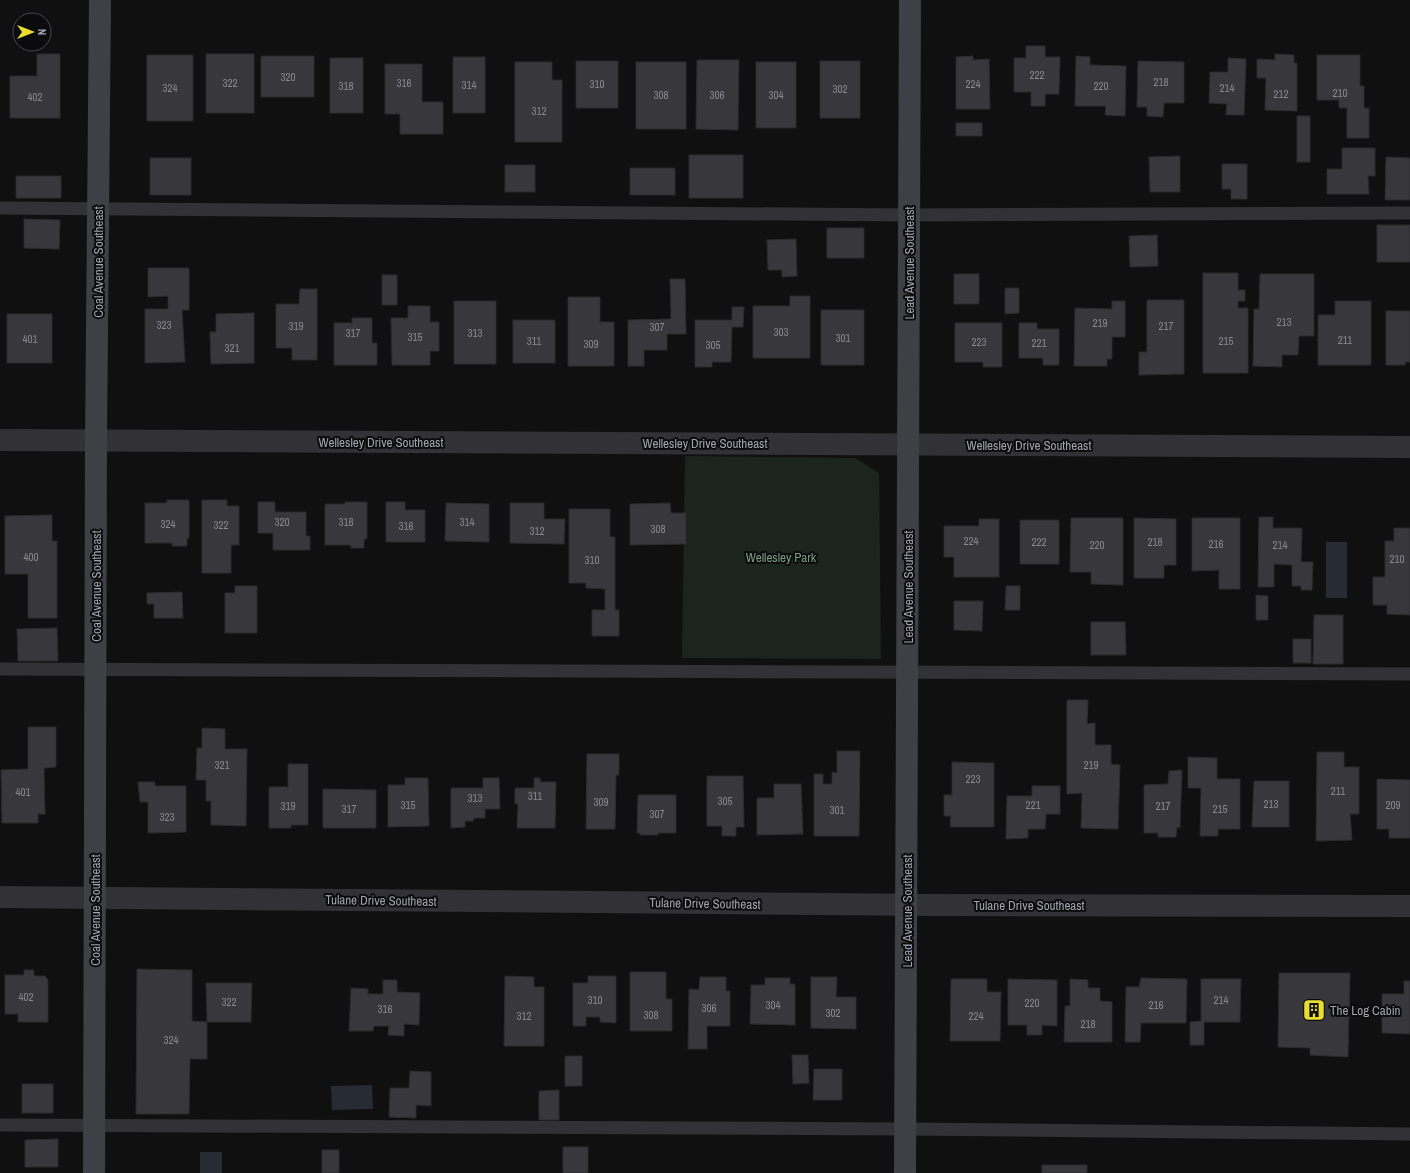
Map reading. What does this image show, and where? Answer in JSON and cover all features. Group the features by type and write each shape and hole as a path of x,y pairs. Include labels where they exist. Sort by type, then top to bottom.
{"main road":[{"name":"Coal Avenue Southeast","path":"94,1173 96,441 100,0"},
{"name":"Lead Avenue Southeast","path":"905,1173 910,0"}],"street":[{"name":"Wellesley Drive Southeast","path":"0,440 1410,447"},
{"name":"Tulane Drive Southeast","path":"0,897 907,904 1410,906"}],"lane":[{"path":"0,208 909,216 1410,213"},
{"path":"0,669 1410,674"},
{"path":"0,1126 1410,1134"}],"green space":[{"name":"Wellesley Park","path":"685,456 855,458 879,473 881,659 682,658"}],"shaded area":[{"path":"1326,542 1347,542 1347,598 1326,598"},
{"path":"372,1085 373,1109 332,1110 331,1086"},
{"path":"200,1152 222,1152 222,1173 200,1173"}],"building":[{"path":"1026,46 1045,46 1045,57 1060,57 1059,94 1045,94 1045,106 1031,106 1031,92 1014,92 1014,58 1026,58"},
{"path":"37,54 60,54 60,118 10,118 10,76 37,76"},
{"path":"206,54 254,54 254,113 206,113"},
{"path":"1275,54 1294,55 1294,63 1297,63 1297,111 1265,110 1266,78 1257,78 1257,59 1275,60"},
{"path":"147,55 193,55 193,121 147,121"},
{"path":"1317,55 1360,55 1360,86 1364,86 1364,108 1369,108 1369,138 1347,138 1347,108 1339,108 1339,100 1317,100"},
{"path":"261,56 314,56 314,97 261,97"},
{"path":"973,56 973,60 989,59 990,109 956,109 956,57"},
{"path":"1076,56 1090,57 1090,65 1126,66 1125,116 1105,115 1106,106 1075,106"},
{"path":"453,57 485,57 485,113 453,113"},
{"path":"330,58 363,58 363,113 330,113"},
{"path":"1228,58 1246,59 1244,115 1226,115 1227,104 1209,103 1210,72 1228,72"},
{"path":"697,60 739,60 738,130 696,129"},
{"path":"576,61 618,61 618,108 576,108"},
{"path":"820,61 860,61 860,118 820,118"},
{"path":"1138,61 1184,62 1184,103 1164,103 1163,117 1147,116 1147,107 1137,107"},
{"path":"515,62 552,62 552,80 562,80 562,142 515,142"},
{"path":"636,62 686,62 686,129 636,129"},
{"path":"756,62 796,62 796,128 756,128"},
{"path":"385,64 422,64 422,102 443,102 443,134 400,134 400,114 385,114"},
{"path":"1297,116 1310,116 1310,162 1297,162"},
{"path":"956,123 982,123 982,136 956,136"},
{"path":"1342,148 1375,148 1375,176 1368,176 1369,194 1327,194 1327,169 1342,169"},
{"path":"689,155 743,155 743,198 689,198"},
{"path":"1180,156 1180,192 1150,192 1149,157"},
{"path":"1386,157 1410,158 1410,200 1385,200"},
{"path":"150,158 191,158 191,195 150,195"},
{"path":"1222,164 1247,164 1247,199 1231,199 1231,189 1222,189"},
{"path":"505,165 535,165 535,192 505,192"},
{"path":"630,168 675,168 675,195 630,195"},
{"path":"16,176 61,176 61,198 16,198"},
{"path":"24,219 60,220 59,249 24,248"},
{"path":"1377,225 1410,225 1410,262 1377,262"},
{"path":"827,228 864,228 864,258 827,258"},
{"path":"1157,235 1158,266 1130,267 1129,236"},
{"path":"796,239 797,276 782,277 782,270 768,270 767,240"},
{"path":"148,268 189,268 189,310 182,310 185,362 145,363 145,309 168,309 168,296 148,297"},
{"path":"1203,273 1238,273 1238,290 1245,290 1245,301 1238,301 1238,308 1248,308 1248,373 1203,373"},
{"path":"954,274 979,274 979,304 954,304"},
{"path":"1260,274 1314,274 1314,336 1299,336 1298,355 1282,355 1282,367 1253,366 1254,309 1259,309"},
{"path":"382,275 397,275 397,305 382,305"},
{"path":"670,279 685,279 686,334 667,334 667,350 644,350 644,366 628,366 628,320 671,319"},
{"path":"1005,288 1019,288 1019,313 1005,314"},
{"path":"300,289 317,289 317,360 292,360 292,348 276,348 276,304 299,304"},
{"path":"790,296 810,296 810,358 753,358 753,306 790,306"},
{"path":"568,297 600,297 600,322 614,322 614,366 568,366"},
{"path":"1147,300 1184,300 1184,374 1139,375 1139,352 1147,352"},
{"path":"454,301 496,301 496,364 454,364"},
{"path":"1112,301 1125,301 1125,337 1112,337 1112,359 1107,359 1107,366 1074,366 1075,308 1112,309"},
{"path":"1335,301 1371,301 1371,365 1318,365 1318,315 1335,315"},
{"path":"408,306 430,306 430,322 439,322 439,351 430,351 430,365 392,365 391,318 408,318"},
{"path":"732,307 744,307 743,327 732,327 731,362 712,362 712,367 695,367 695,320 732,320"},
{"path":"821,310 864,310 864,365 821,365"},
{"path":"1386,311 1410,311 1410,362 1405,362 1405,365 1386,365"},
{"path":"254,313 254,363 211,364 210,332 216,332 216,314"},
{"path":"7,314 52,314 52,363 7,363"},
{"path":"352,318 372,318 372,343 377,343 377,365 334,365 334,323 352,323"},
{"path":"513,320 555,320 555,363 513,363"},
{"path":"955,323 1002,323 1002,367 983,367 983,362 955,362"},
{"path":"1019,323 1037,323 1037,329 1059,329 1059,365 1043,365 1043,358 1019,358"},
{"path":"167,500 189,500 189,538 187,538 187,546 172,546 172,543 145,543 145,503 167,503"},
{"path":"202,500 227,500 227,506 239,506 239,545 231,545 231,573 202,573"},
{"path":"258,502 275,502 275,512 306,512 306,536 310,536 310,550 273,550 273,533 258,533"},
{"path":"345,502 367,502 367,539 364,539 364,548 351,548 351,545 325,545 325,504 345,504"},
{"path":"386,502 405,502 405,510 425,510 425,542 386,542"},
{"path":"446,503 489,504 489,542 445,541"},
{"path":"510,503 544,503 544,519 565,519 564,544 510,543"},
{"path":"670,503 671,513 686,513 686,544 630,545 630,504"},
{"path":"569,509 610,509 610,537 615,537 615,610 619,610 619,636 592,636 592,610 605,610 605,589 586,588 586,583 569,583"},
{"path":"52,515 52,541 57,541 57,618 28,618 28,574 5,574 5,516"},
{"path":"1259,517 1273,517 1273,528 1302,528 1301,562 1313,562 1312,590 1301,590 1301,586 1292,586 1292,565 1274,564 1274,587 1258,587"},
{"path":"1071,518 1123,518 1123,585 1091,584 1091,572 1070,572"},
{"path":"1134,518 1176,519 1176,565 1164,565 1164,578 1134,578"},
{"path":"1192,518 1240,518 1240,589 1219,589 1219,570 1192,571"},
{"path":"979,519 999,519 999,577 954,577 954,557 944,557 944,526 979,526"},
{"path":"1020,520 1059,520 1059,564 1020,564"},
{"path":"1394,528 1410,528 1410,615 1387,614 1387,605 1373,605 1373,577 1385,577 1385,541 1394,541"},
{"path":"235,586 257,586 257,633 225,633 225,593 235,593"},
{"path":"1006,586 1020,586 1020,610 1005,610"},
{"path":"182,592 183,618 154,618 154,604 147,604 147,593"},
{"path":"1256,595 1268,596 1268,620 1256,620"},
{"path":"954,601 983,601 982,631 954,630"},
{"path":"1314,615 1343,615 1343,664 1313,664"},
{"path":"1091,622 1125,622 1126,655 1091,655"},
{"path":"57,628 58,661 18,661 17,629"},
{"path":"1293,639 1311,639 1311,663 1293,663"},
{"path":"1067,700 1088,700 1087,724 1095,723 1095,745 1111,745 1111,764 1120,765 1118,829 1081,828 1082,793 1067,794"},
{"path":"28,727 56,727 56,767 44,768 45,814 38,814 38,823 2,823 1,770 28,769"},
{"path":"202,728 225,729 225,749 247,749 246,826 211,825 211,801 206,801 206,780 196,780 197,748 202,748"},
{"path":"837,751 860,751 859,836 814,836 814,774 823,774 823,784 832,784 832,772 837,773"},
{"path":"1317,752 1344,752 1344,767 1359,767 1359,814 1350,814 1352,840 1316,841"},
{"path":"587,754 619,754 619,775 616,775 615,829 586,829"},
{"path":"1188,757 1217,758 1217,779 1240,779 1240,829 1218,829 1218,836 1200,836 1201,788 1188,788"},
{"path":"952,762 994,763 994,827 950,827 951,816 944,816 944,795 952,795"},
{"path":"288,764 308,764 308,825 291,825 291,828 269,828 269,787 288,787"},
{"path":"1182,770 1180,828 1177,827 1176,837 1158,837 1158,833 1144,833 1144,785 1168,784 1169,771"},
{"path":"707,776 743,776 744,827 736,827 736,836 722,836 722,826 707,826"},
{"path":"405,778 428,778 429,826 388,827 388,785 405,785"},
{"path":"483,778 499,778 500,809 485,809 485,818 474,818 473,821 465,821 465,827 451,828 451,788 483,788"},
{"path":"534,778 540,778 540,782 556,782 555,828 517,828 518,804 515,804 515,788 534,788"},
{"path":"1377,779 1410,780 1410,838 1389,838 1389,829 1377,829"},
{"path":"1254,781 1289,781 1289,827 1252,827"},
{"path":"138,782 155,782 155,786 186,786 186,832 148,833 148,802 140,802"},
{"path":"774,784 801,784 803,834 757,835 757,798 774,798"},
{"path":"1032,786 1060,786 1060,814 1046,814 1045,829 1028,829 1028,838 1006,839 1007,796 1032,796"},
{"path":"323,789 376,790 376,828 323,828"},
{"path":"638,795 676,795 676,833 640,835 640,833 637,833"},
{"path":"137,969 192,970 192,1021 207,1022 207,1059 190,1059 189,1114 136,1114"},
{"path":"24,970 34,970 34,976 45,976 48,980 48,1022 18,1022 18,1014 5,1014 5,975 24,975"},
{"path":"630,972 666,972 666,999 672,999 672,1031 630,1031"},
{"name":"The Log Cabin","path":"1279,973 1350,973 1348,1057 1310,1055 1310,1048 1278,1047"},
{"path":"505,976 534,977 534,987 544,987 544,1046 504,1046"},
{"path":"588,976 616,976 616,1023 600,1022 600,1017 586,1017 586,1026 573,1026 573,983 588,983"},
{"path":"700,977 726,977 726,991 730,991 730,1026 707,1026 707,1049 688,1049 689,989 699,990"},
{"path":"811,977 837,977 836,997 856,997 856,1029 811,1028"},
{"path":"765,978 790,978 790,984 795,984 795,1025 750,1024 751,985 765,985"},
{"path":"1141,978 1187,979 1186,1023 1141,1023 1140,1042 1125,1042 1126,987 1139,987"},
{"path":"951,979 987,979 987,992 1001,992 1000,1041 950,1041"},
{"path":"1008,979 1057,980 1057,1026 1042,1025 1042,1035 1027,1035 1027,1025 1008,1025"},
{"path":"1070,979 1088,980 1088,988 1100,988 1100,1001 1112,1002 1112,1042 1064,1042 1065,1006 1070,1006"},
{"path":"1201,979 1241,979 1240,1022 1204,1022 1204,1045 1190,1045 1190,1022 1201,1021"},
{"path":"383,980 397,980 397,992 420,993 419,1025 404,1024 404,1036 388,1035 389,1026 374,1026 373,1031 349,1031 351,988 368,989 368,994 383,994"},
{"path":"1404,981 1410,981 1410,1034 1382,1033 1382,994 1404,994"},
{"path":"206,983 252,983 251,1022 207,1022"},
{"path":"792,1055 808,1055 809,1083 793,1084"},
{"path":"565,1056 582,1056 582,1086 565,1086"},
{"path":"814,1069 842,1069 842,1100 813,1100"},
{"path":"410,1071 431,1072 431,1106 416,1105 416,1118 389,1117 390,1088 409,1088"},
{"path":"22,1084 53,1084 53,1113 22,1113"},
{"path":"559,1090 559,1120 539,1120 539,1091"},
{"path":"58,1139 58,1167 25,1167 25,1140"},
{"path":"563,1147 588,1147 588,1173 563,1173"},
{"path":"322,1150 339,1150 339,1173 322,1173"},
{"path":"1042,1165 1087,1165 1087,1173 1042,1173"}],"place":[{"name":"The Log Cabin","path":"1314,1010"}]}
